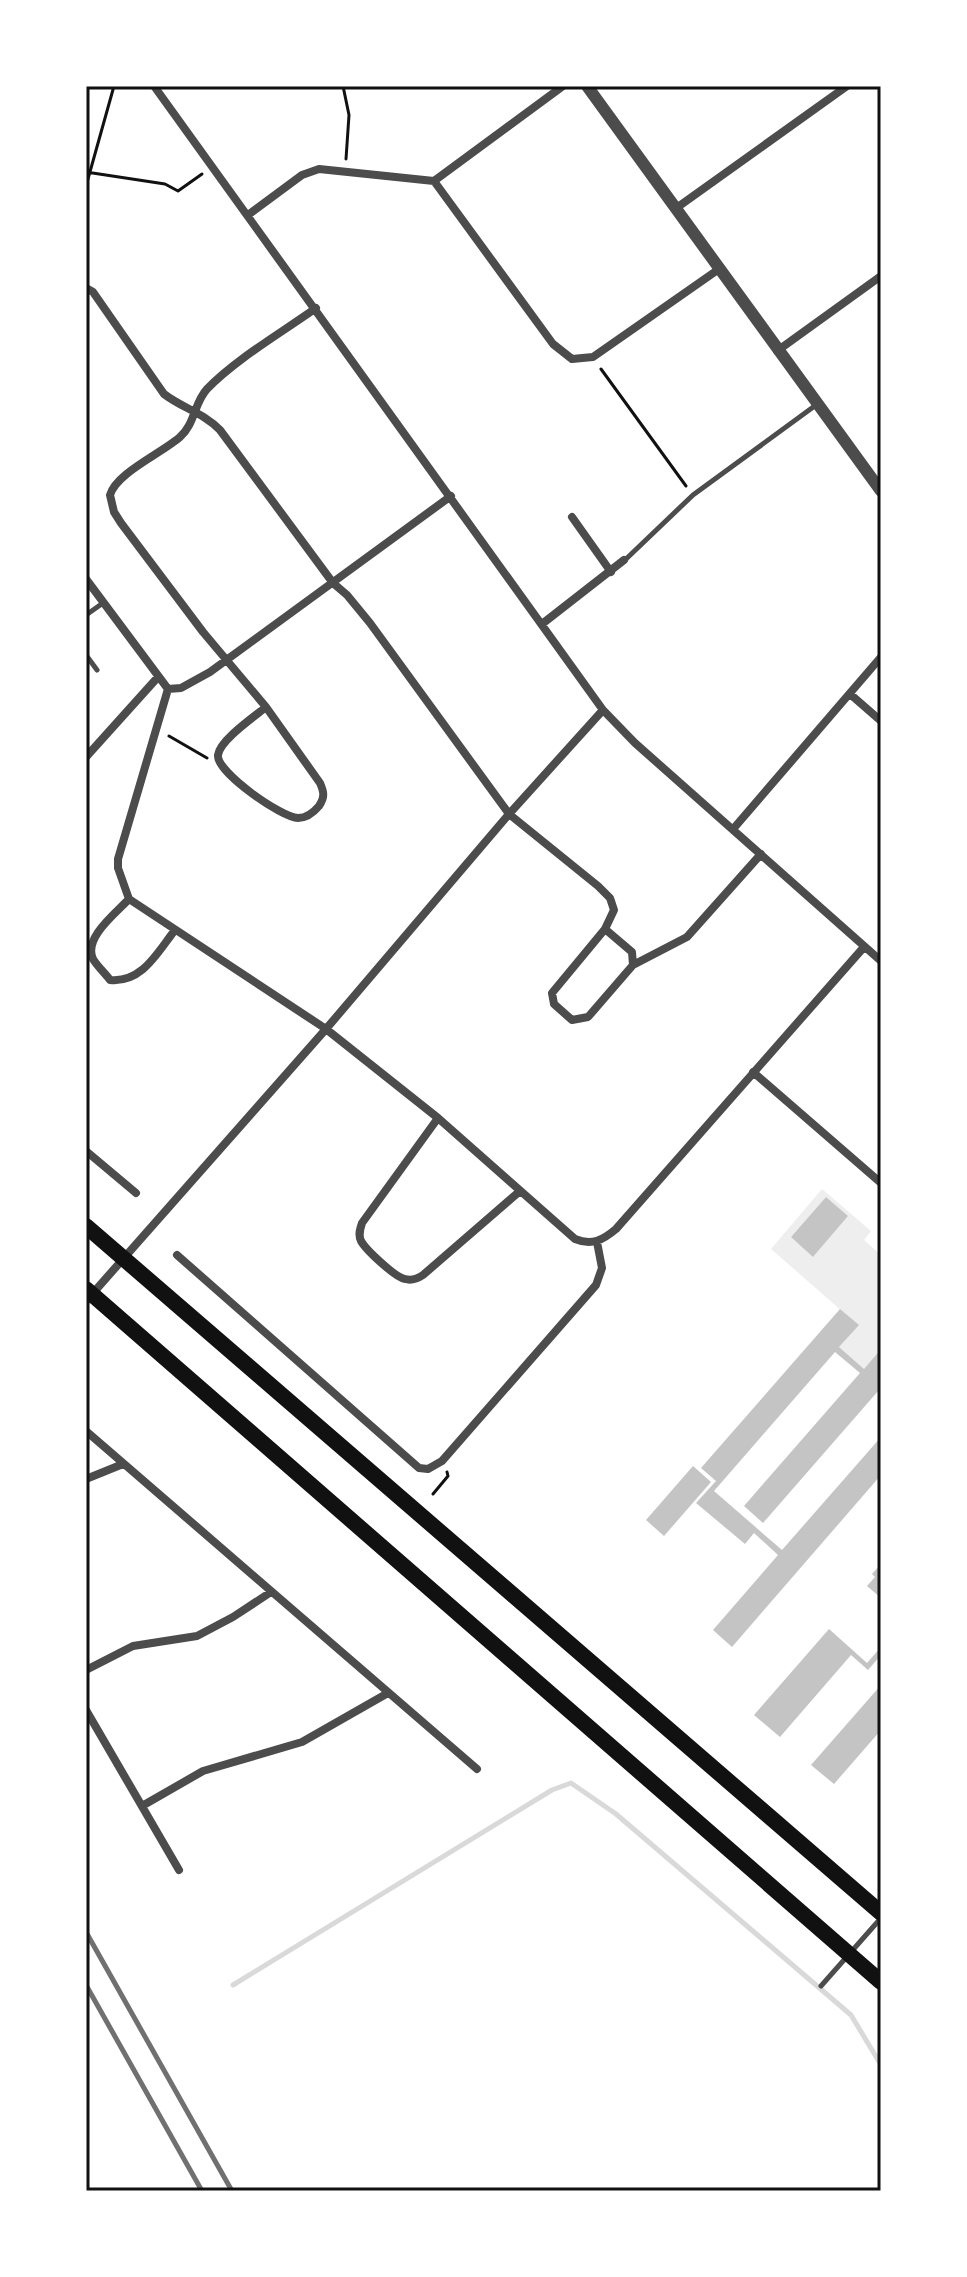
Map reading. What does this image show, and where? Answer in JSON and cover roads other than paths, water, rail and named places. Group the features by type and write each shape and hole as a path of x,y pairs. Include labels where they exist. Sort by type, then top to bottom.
{"main road":[{"path":"86,1226 881,1916"},
{"path":"88,1295 881,1982"}],"street":[{"path":"154,86 603,710 635,743 881,961"},
{"path":"248,215 311,171 346,171 434,181 563,86"},
{"path":"587,86 881,491"},
{"path":"675,209 847,86"},
{"path":"434,181 553,344 572,359 593,357 719,269"},
{"path":"777,351 881,276"},
{"path":"86,288 93,292 164,394 220,430 333,583 370,623 509,814 573,864 610,898 614,910 605,929 552,993 554,1004 572,1020 588,1017 633,965 687,937 761,854"},
{"path":"266,707 222,745 218,762 230,776 290,816 299,818 315,810 324,794 320,783 266,707 121,523 110,502 112,488 117,482 182,436 191,425 204,392 316,308"},
{"path":"869,477 881,469"},
{"path":"168,689 196,682 451,496"},
{"path":"572,517 611,572"},
{"path":"542,624 624,560"},
{"path":"86,579 168,689"},
{"path":"734,828 881,657"},
{"path":"86,757 158,677"},
{"path":"168,689 118,859 129,899 326,1029 438,1118 575,1239 585,1243 597,1242 616,1229 864,947"},
{"path":"850,694 881,721"},
{"path":"88,1295 326,1029 509,814 603,710"},
{"path":"129,899 93,939 93,959 110,980 131,979 145,969 175,930"},
{"path":"605,929 632,952 633,965"},
{"path":"753,1072 881,1183"},
{"path":"438,1118 359,1231 367,1248 399,1278 415,1280 423,1275 520,1191"},
{"path":"86,1151 136,1193"},
{"path":"177,1255 419,1468 428,1469 442,1461 596,1285 602,1268 597,1242"},
{"path":"86,1431 477,1769"},
{"path":"86,1479 123,1464"},
{"path":"86,1670 133,1646 197,1636 271,1592"},
{"path":"142,1806 203,1771 302,1742 388,1693"},
{"path":"86,1710 179,1870"}],"lane":[{"path":"624,560 693,495 816,404"},
{"path":"86,615 103,603"},
{"path":"86,655 97,670"},
{"path":"821,1986 881,1916"}],"waterway":[{"path":"233,1985 552,1790 571,1783 616,1814 851,2015 881,2065"}],"railway":[{"path":"86,1932 232,2191"},
{"path":"86,1985 202,2191"}]}
